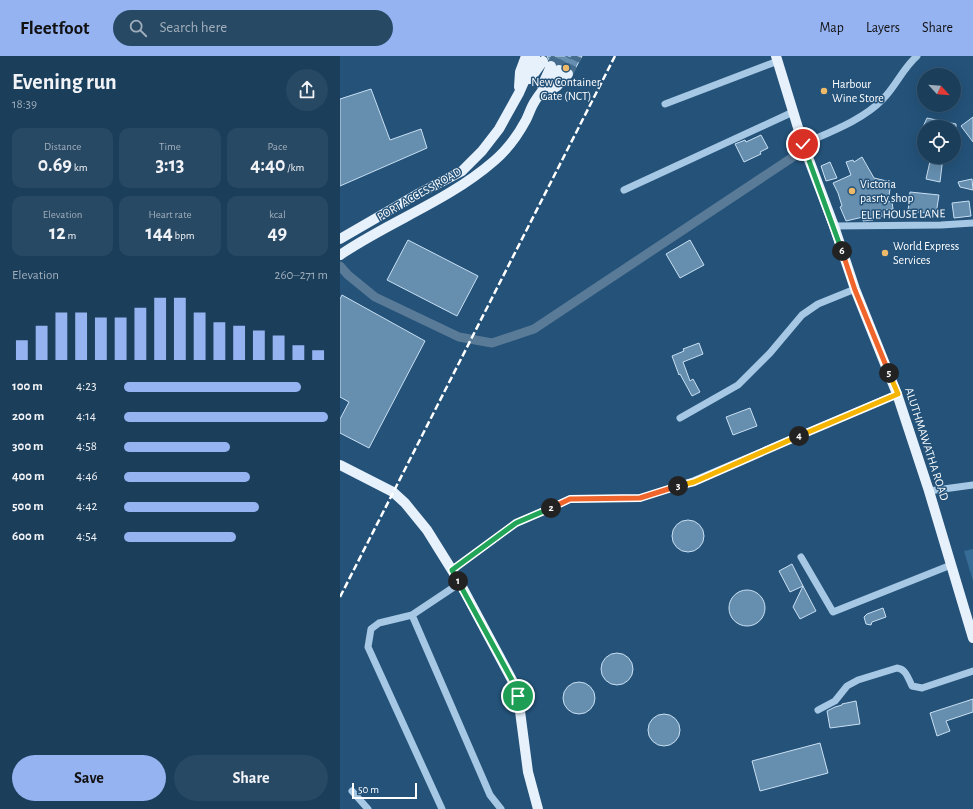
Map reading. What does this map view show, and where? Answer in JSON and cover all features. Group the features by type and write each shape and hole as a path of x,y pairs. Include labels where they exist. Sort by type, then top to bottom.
{"main road":[{"name":"ALUTHMAWATHA ROAD","path":"777,58 803,144 834,226 855,290 898,394 973,638"},
{"name":"PORT ACCESS ROAD","path":"340,239 462,171 482,151 499,129 519,93 547,64"},
{"name":"PORT ACCESS ROAD","path":"340,255 360,242 440,199 464,184 495,161 515,139 526,119 535,100 547,64"},
{"path":"519,93 520,72 547,64 557,86 535,100"},
{"path":"340,465 393,492 405,503 427,530 460,583 512,680 518,696 528,772 535,808"}],"street":[{"path":"803,144 854,122 882,100 898,82 908,63 917,56"},
{"path":"665,104 777,58"},
{"path":"624,190 793,112"},
{"name":"ELIE HOUSE LANE","path":"834,226 941,225 973,223"},
{"path":"680,418 738,385 770,353 802,315 818,304 855,290"},
{"path":"452,570 516,523 570,499 640,498 694,482 898,394"},
{"path":"929,491 973,484"},
{"path":"802,557 833,612 951,565"},
{"path":"442,809 368,647 371,629 379,623 412,615 460,583"},
{"path":"412,615 490,795 501,809"},
{"path":"818,710 835,700 847,686 858,680 897,668 905,672 912,686 917,688 922,688 973,671"},
{"path":"352,791 368,809"}],"shaded area":[{"path":"973,549 973,581 964,551"}],"building":[{"path":"547,56 582,56 574,71 570,68 565,68 563,65 557,64 554,60 549,60"},
{"path":"371,89 390,140 421,129 427,148 340,186 340,99"},
{"path":"973,117 973,142 961,126"},
{"path":"927,118 937,120 926,120"},
{"path":"761,135 768,148 760,152 761,154 744,162 735,144 745,140 746,142"},
{"path":"862,157 874,178 891,182 888,202 892,201 893,209 885,210 885,216 873,217 873,220 863,221 863,217 846,221 840,207 842,206 838,193 833,183 851,175 846,162 853,160 854,162"},
{"path":"830,162 837,178 826,181 821,166"},
{"path":"929,164 942,164 940,182 926,179"},
{"path":"972,179 973,190 960,187 958,182"},
{"path":"910,192 939,195 936,214 908,211"},
{"path":"969,201 971,216 954,218 952,203"},
{"path":"408,240 478,276 457,316 387,280"},
{"path":"690,240 704,265 680,278 666,254"},
{"path":"342,295 425,341 369,448 340,433 340,419 349,402 340,397 340,299"},
{"path":"699,343 703,354 683,362 690,381 693,379 700,392 692,396 680,374 679,375 672,356 684,351 683,349"},
{"path":"750,408 757,426 733,435 726,417"},
{"path":"685,520 691,520 701,527 704,536 703,542 697,549 691,552 685,552 675,545 672,539 672,533 679,523"},
{"path":"792,564 803,586 790,592 779,571"},
{"path":"803,586 816,611 800,619 793,607"},
{"path":"751,590 760,595 764,601 764,615 760,621 751,626 743,626 734,621 730,615 729,604 734,595 740,591"},
{"path":"883,608 886,617 872,622 871,625 866,624 864,617 867,614"},
{"path":"614,653 620,653 630,660 633,669 632,675 626,682 620,685 614,685 604,678 601,672 601,666 608,656"},
{"path":"576,682 582,682 592,689 595,698 594,704 588,711 582,714 576,714 566,707 563,701 563,695 570,685"},
{"path":"973,699 973,712 946,721 950,731 937,736 930,713"},
{"path":"856,701 860,724 830,728 827,711 842,704"},
{"path":"661,714 667,714 677,721 680,730 679,736 673,743 667,746 661,746 651,739 648,733 648,727 655,717"},
{"path":"820,743 828,773 760,791 752,761"}],"waterway":[{"path":"340,266 348,275 375,297 459,337 492,343 534,329 796,155"}],"tunnel":[{"path":"551,66 557,56"},
{"path":"559,70 567,56"},
{"path":"568,74 577,56"}],"railway":[{"path":"340,597 615,56"}],"place":[{"name":"New Container Gate (NCT)","path":"566,68"},
{"name":"Harbour Wine Store","path":"824,91"},
{"name":"Victoria pasrty shop","path":"852,191"},
{"name":"World Express Services","path":"885,253"}],"route":[{"path":"518,696 512,680 452,570 516,523 570,499 640,498 694,482 898,394 855,290 834,226 803,144"}]}
